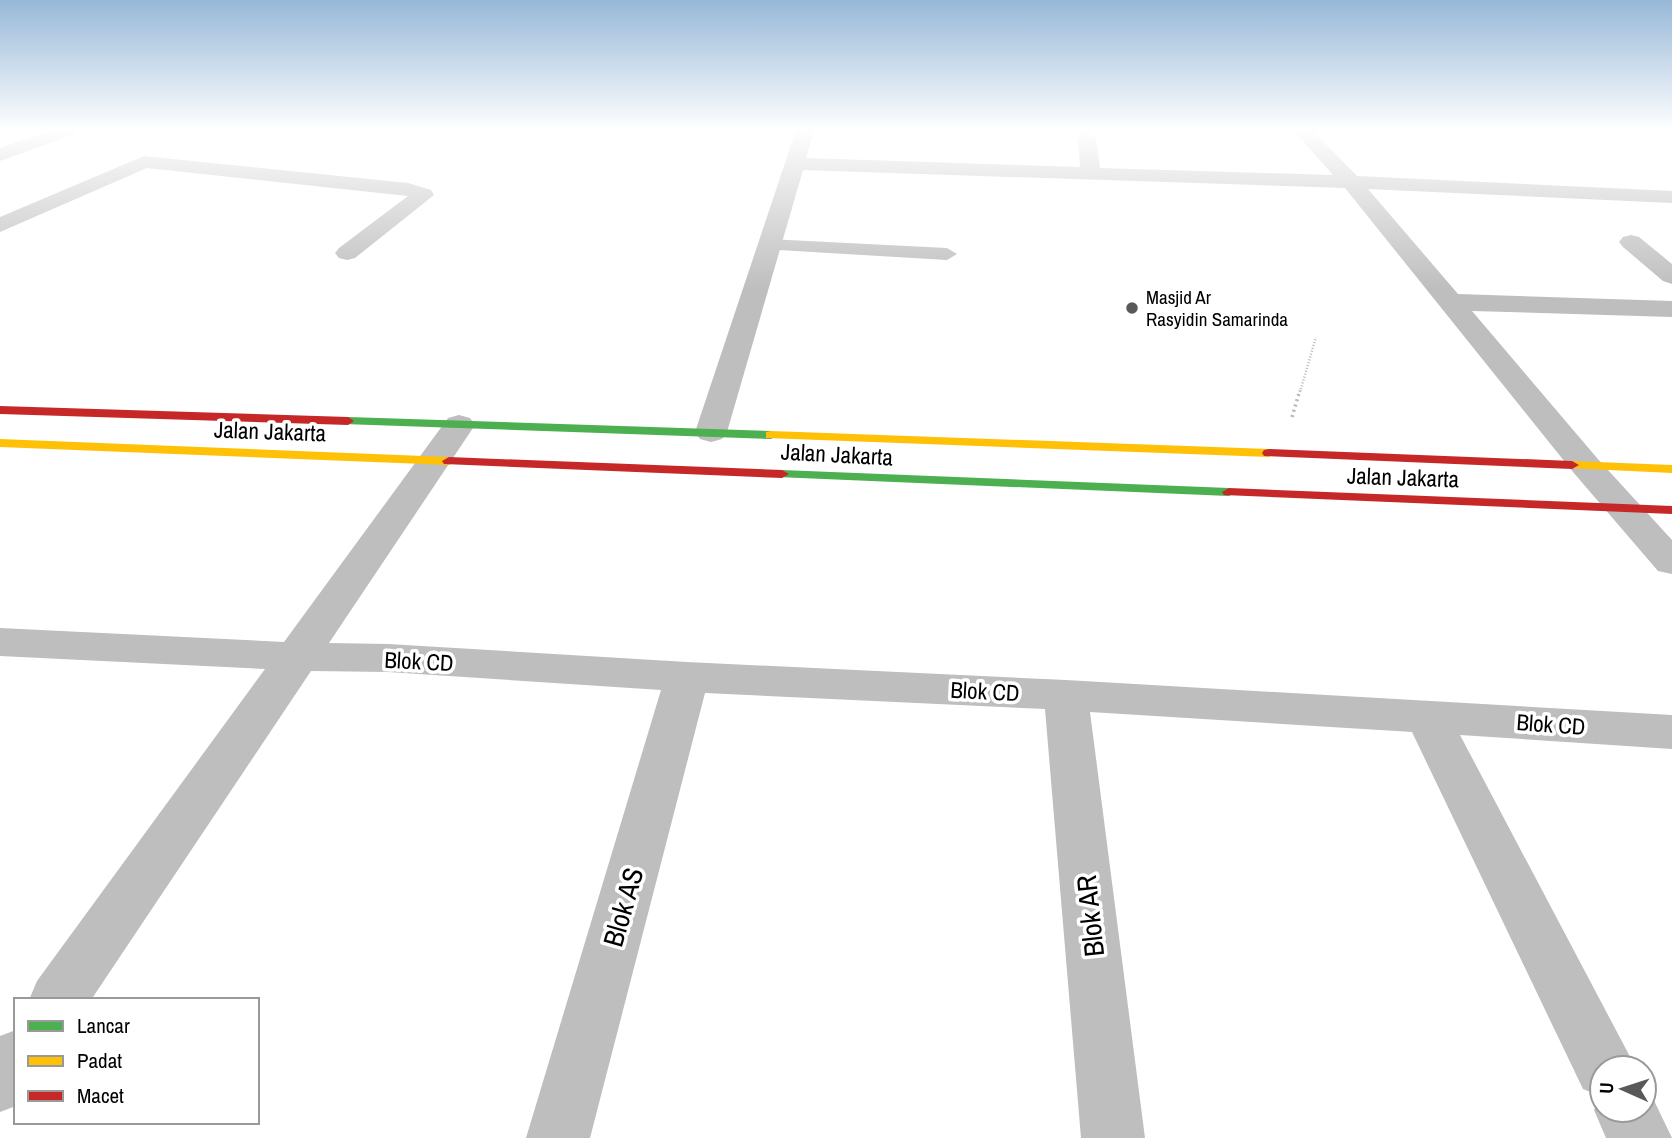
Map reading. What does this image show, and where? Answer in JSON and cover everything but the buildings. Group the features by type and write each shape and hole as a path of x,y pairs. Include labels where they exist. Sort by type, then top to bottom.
{"main road":[{"name":"Jalan Jakarta","path":"0,410 711,432 1672,469"},
{"name":"Jalan Jakarta","path":"0,443 1672,510"}],"street":[{"path":"0,225 96,183"},
{"path":"347,253 423,195 408,189 350,183"},
{"path":"711,432 787,183"},
{"path":"1352,183 1585,465 1672,563"},
{"path":"1375,183 1672,197"},
{"path":"1631,242 1672,276"},
{"path":"1448,302 1672,309"},
{"path":"59,998 459,425"},
{"name":"Blok CD","path":"0,642 298,657 388,658 1672,732"},
{"name":"Blok AS","path":"558,1138 687,677"},
{"name":"Blok AR","path":"1066,695 1113,1138"},
{"path":"1427,716 1598,1054"},
{"path":"0,1082 14,1062"}],"lane":[{"path":"768,245 947,254"}],"path":[{"path":"1282,453 1316,337"}],"traffic: fast":[{"path":"348,421 771,435"},
{"path":"782,474 1229,492"}],"traffic: slow":[{"path":"771,435 1269,453"},
{"path":"0,443 449,461"},
{"path":"1572,465 1672,469"}],"traffic: jam":[{"path":"0,410 348,421"},
{"path":"1269,453 1572,465"},
{"path":"449,461 782,474"},
{"path":"1229,492 1672,510"}],"place":[{"name":"Masjid Ar Rasyidin Samarinda","path":"1132,308"}]}
